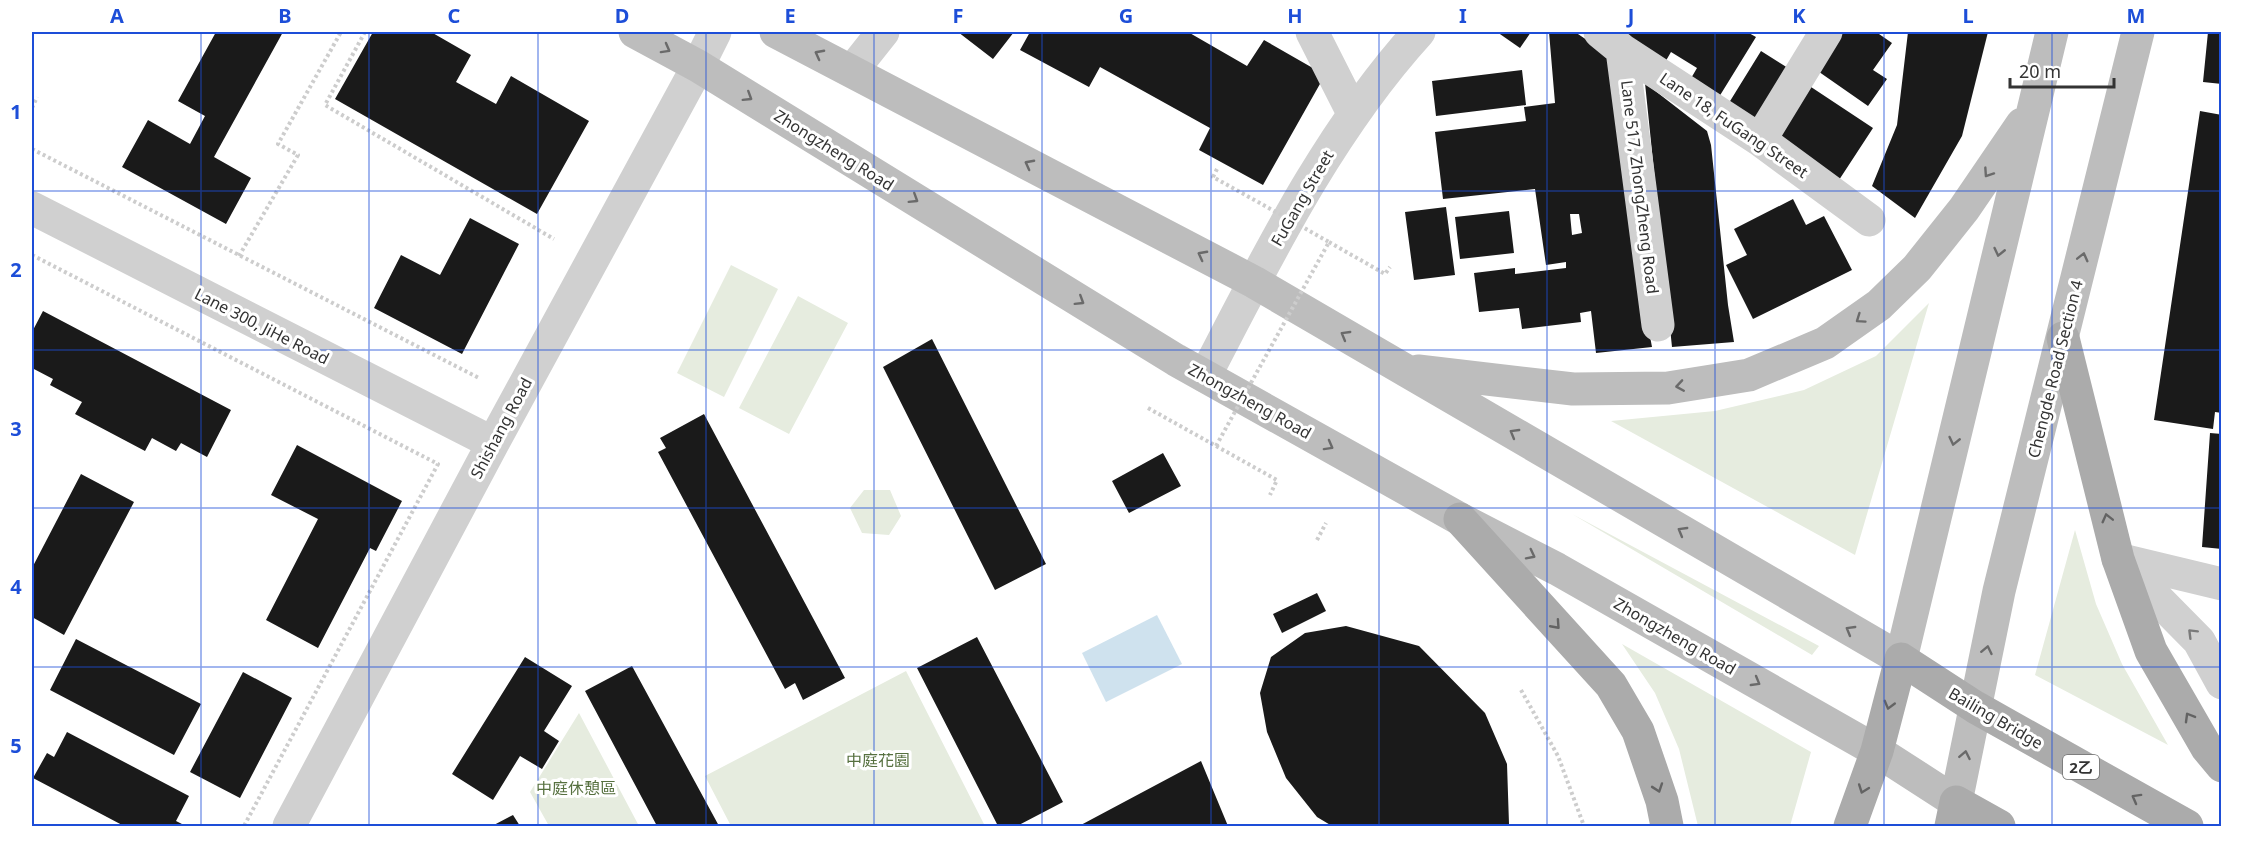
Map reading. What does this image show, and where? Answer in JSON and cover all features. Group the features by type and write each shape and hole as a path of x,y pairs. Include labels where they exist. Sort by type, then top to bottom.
{"main road":[{"name":"Zhongzheng Road","path":"634,32 698,66 1205,376 1461,519 1557,569 1876,751"},
{"path":"776,32 1254,282 1901,659"},
{"path":"1850,826 1876,751 1901,659 2052,32"},
{"name":"Chengde Road Section 4","path":"1953,814 1999,591 2138,32"},
{"path":"1405,369 1573,389 1668,388 1749,375 1814,348 1825,343 1879,305 1917,268 1964,209 2033,108"},
{"path":"2063,338 2118,559 2151,651 2207,748 2222,766"},
{"path":"1461,519 1611,684 1638,730 1662,801 1667,826"},
{"name":"Bailing Bridge","path":"1901,659 1975,707 2187,826"},
{"path":"1876,751 1953,814 1999,826"}],"street":[{"name":"Shishang Road","path":"289,826 715,32"},
{"path":"852,71 883,32"},
{"path":"1312,32 1353,113"},
{"name":"FuGang Street","path":"1205,376 1292,212 1353,113 1419,32"},
{"path":"1760,140 1826,32"},
{"name":"Lane 18, FuGang Street","path":"1611,41 1760,140 1869,219"},
{"name":"Lane 517, ZhongZheng Road","path":"1611,41 1658,325"},
{"name":"Lane 300, JiHe Road","path":"32,208 493,443"},
{"path":"2118,559 2222,584"},
{"path":"2118,559 2199,641 2222,682"}],"path":[{"path":"238,256 298,155 278,144 341,32"},
{"path":"365,32 325,105 554,239"},
{"path":"32,108 37,97"},
{"path":"32,149 479,378"},
{"path":"1217,169 1213,177 1385,274 1390,267"},
{"path":"1216,446 1329,242"},
{"path":"32,255 438,464 244,826"},
{"path":"1148,408 1277,480 1270,495"},
{"path":"1317,540 1326,523"},
{"path":"1521,690 1558,756 1584,826"}],"green space":[{"path":"731,265 778,289 724,397 677,373"},
{"path":"798,296 848,323 789,434 739,408"},
{"path":"1929,303 1855,555 1611,421 1715,411 1804,390 1876,356"},
{"path":"864,490 890,490 901,516 889,535 862,533 850,508"},
{"path":"1572,514 1819,646 1812,655"},
{"path":"2075,530 2096,604 2122,664 2168,745 2035,675"},
{"path":"1622,644 1811,752 1790,826 1698,826 1679,749 1655,693"},
{"name":"中庭花園","path":"906,671 985,826 731,826 705,776"},
{"name":"中庭休憩區","path":"579,713 639,826 549,826 530,792"}],"water":[{"path":"1157,615 1182,664 1106,702 1082,653"}],"building":[{"path":"216,32 283,32 214,157 251,178 226,224 122,167 148,120 190,144 205,116 178,101"},
{"path":"373,32 431,32 471,55 456,82 496,104 511,76 589,121 537,214 335,99"},
{"path":"958,32 1014,32 993,59"},
{"path":"1030,32 1188,32 1247,66 1264,40 1325,75 1263,185 1199,150 1210,128 1100,67 1089,87 1020,50"},
{"path":"1497,32 1531,32 1520,48"},
{"path":"1549,32 1575,32 1615,59 1645,310 1652,347 1596,353 1591,311 1580,313 1581,322 1522,329 1519,308 1479,312 1474,273 1515,268 1515,274 1566,268 1566,262 1546,265 1535,189 1443,199 1435,132 1526,121 1524,107 1555,103","holes":["1570,214 1579,214 1582,233 1572,235"]},
{"path":"1613,32 1747,32 1756,37 1719,97 1690,80 1697,68 1671,52 1664,64"},
{"path":"1836,32 1881,32 1879,34 1892,43 1873,70 1887,79 1868,106 1812,67"},
{"path":"1908,32 1988,32 1962,136 1915,218 1872,186 1897,125"},
{"path":"2208,32 2222,32 2222,84 2203,82"},
{"path":"1761,51 1796,73 1762,128 1727,106"},
{"path":"1522,70 1526,105 1436,116 1432,81"},
{"path":"1645,83 1707,131 1711,145 1734,342 1672,347"},
{"path":"1805,83 1873,128 1839,180 1771,135"},
{"path":"2200,111 2222,115 2222,413 2215,412 2213,429 2154,420"},
{"path":"1793,199 1806,225 1824,216 1852,270 1753,319 1726,265 1747,255 1734,229"},
{"path":"1446,207 1455,275 1414,280 1405,212"},
{"path":"1509,211 1514,253 1460,259 1455,217"},
{"path":"470,218 519,244 462,354 374,308 401,255 440,275"},
{"path":"43,311 231,410 207,457 181,443 176,451 152,438 145,451 75,414 82,402 50,385 53,379 32,368 32,332"},
{"path":"932,339 1046,564 995,590 883,367"},
{"path":"704,414 845,678 803,700 795,683 785,689 658,452 666,448 660,438"},
{"path":"2210,433 2222,434 2222,549 2202,547"},
{"path":"297,445 402,501 376,551 370,548 318,648 266,620 318,519 271,495"},
{"path":"1163,453 1181,486 1129,513 1112,481"},
{"path":"81,474 134,502 64,635 32,617 32,568"},
{"path":"1317,593 1326,611 1282,633 1273,614"},
{"path":"1346,626 1419,646 1485,713 1507,764 1509,824 1506,826 1332,826 1317,817 1286,778 1267,732 1260,693 1271,657 1305,633"},
{"path":"977,637 1063,802 1017,826 998,826 917,668"},
{"path":"76,639 201,704 174,755 50,690"},
{"path":"525,657 572,686 544,731 559,741 542,769 520,756 493,800 452,774"},
{"path":"632,666 719,826 657,826 585,691"},
{"path":"243,672 292,698 240,798 190,772"},
{"path":"67,732 189,796 176,821 186,826 124,826 33,778 47,753 54,757"},
{"path":"1201,761 1228,826 1079,826"},
{"path":"513,815 520,826 492,826"}]}
